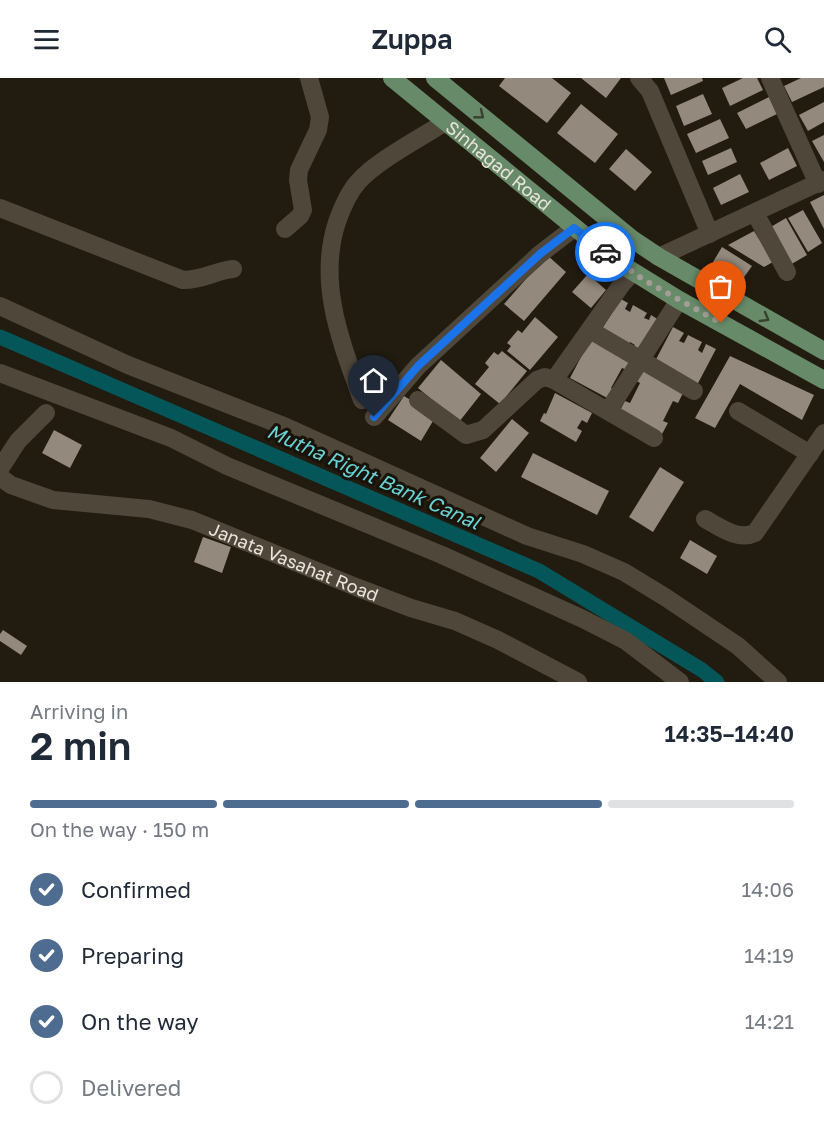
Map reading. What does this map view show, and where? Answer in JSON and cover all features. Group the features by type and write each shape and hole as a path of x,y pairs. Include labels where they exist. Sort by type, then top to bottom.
{"main road":[{"name":"Sinhagad Road","path":"392,78 574,228 633,272 824,380"},
{"name":"Sinhagad Road","path":"435,78 632,239 659,257 824,351"}],"street":[{"path":"285,229 300,216 303,210 298,180 299,170 318,130 320,117 309,78"},
{"path":"639,78 650,91 710,234"},
{"path":"659,257 821,182 770,78"},
{"path":"362,400 340,339 331,302 329,276 335,229 343,206 358,182 371,170 445,122"},
{"path":"0,208 183,280 198,280 222,270 233,269"},
{"path":"755,213 788,272"},
{"path":"374,417 418,366 540,254 574,228"},
{"path":"554,381 622,284 633,272"},
{"path":"608,411 679,300"},
{"path":"0,306 128,365 286,427 526,536 583,554 624,572 738,646 778,682"},
{"path":"590,330 694,391"},
{"path":"0,373 171,438 227,466 442,555 583,619 626,641 680,682"},
{"path":"418,400 466,435 483,430 537,380 545,377 654,438"},
{"path":"738,411 810,454"},
{"path":"0,469 18,441 46,413"},
{"path":"705,519 736,535 748,537 755,533 824,433"},
{"name":"Janata Vasahat Road","path":"0,477 11,485 52,500 149,509 192,520 356,588 455,621 498,640 578,682"}],"building":[{"path":"505,78 552,78 571,93 547,123 499,86"},
{"path":"581,78 621,78 606,98"},
{"path":"664,78 702,78 703,81 671,95"},
{"path":"743,78 757,78 763,90 730,106 722,88"},
{"path":"801,78 824,78 824,87 792,102 784,86"},
{"path":"703,94 712,114 684,126 676,106"},
{"path":"769,97 777,114 746,129 737,113"},
{"path":"824,102 824,122 808,131 799,115"},
{"path":"581,104 618,134 595,163 557,133"},
{"path":"720,119 729,138 696,153 687,134"},
{"path":"824,135 824,162 812,141"},
{"path":"731,148 737,162 708,175 702,161"},
{"path":"788,148 797,166 769,180 760,163"},
{"path":"626,149 652,172 635,191 609,169"},
{"path":"740,174 749,192 721,205 713,188"},
{"path":"824,195 824,229 810,202"},
{"path":"803,210 822,243 808,252 788,218"},
{"path":"786,218 807,255 790,265 769,228"},
{"path":"754,231 773,262 764,267 728,245"},
{"path":"722,247 752,266 742,280 713,262"},
{"path":"547,255 566,272 524,321 504,304"},
{"path":"588,274 606,290 591,308 572,292"},
{"path":"621,299 628,303 625,309 630,312 633,305 647,313 644,318 649,320 651,315 659,320 640,355 631,351 635,345 630,342 627,347 600,332"},
{"path":"535,317 558,337 530,370 507,351 511,346 507,343 518,330 522,333"},
{"path":"673,327 684,333 679,341 684,343 688,335 702,342 698,350 702,353 706,344 716,349 696,387 653,365"},
{"path":"591,338 632,360 627,370 622,368 611,388 616,391 611,400 570,378"},
{"path":"502,351 527,371 500,404 475,384 489,367 485,363 494,352 498,355"},
{"path":"730,356 814,395 802,420 740,384 715,428 695,418"},
{"path":"441,360 481,394 459,422 418,388"},
{"path":"641,370 684,391 678,403 673,401 663,421 668,423 662,434 619,412 625,401 630,403 640,383 635,380"},
{"path":"555,393 592,413 587,423 582,420 577,428 582,431 576,442 540,421 544,413 546,414"},
{"path":"404,396 436,416 421,441 388,420"},
{"path":"512,419 529,433 496,472 480,458"},
{"path":"54,430 82,445 70,468 42,453"},
{"path":"533,453 609,491 597,515 521,477"},
{"path":"660,467 684,482 653,532 629,517"},
{"path":"203,537 231,547 222,573 194,562"},
{"path":"690,540 717,556 707,574 680,558"},
{"path":"3,630 27,646 21,655 0,641 0,634"}],"waterway":[{"name":"Mutha Right Bank Canal","path":"0,337 539,571 702,670 717,682"}],"way so far":[{"path":"605,252 644,280 721,323"}],"route":[{"path":"374,417 418,366 540,254 574,228 605,252"}]}
